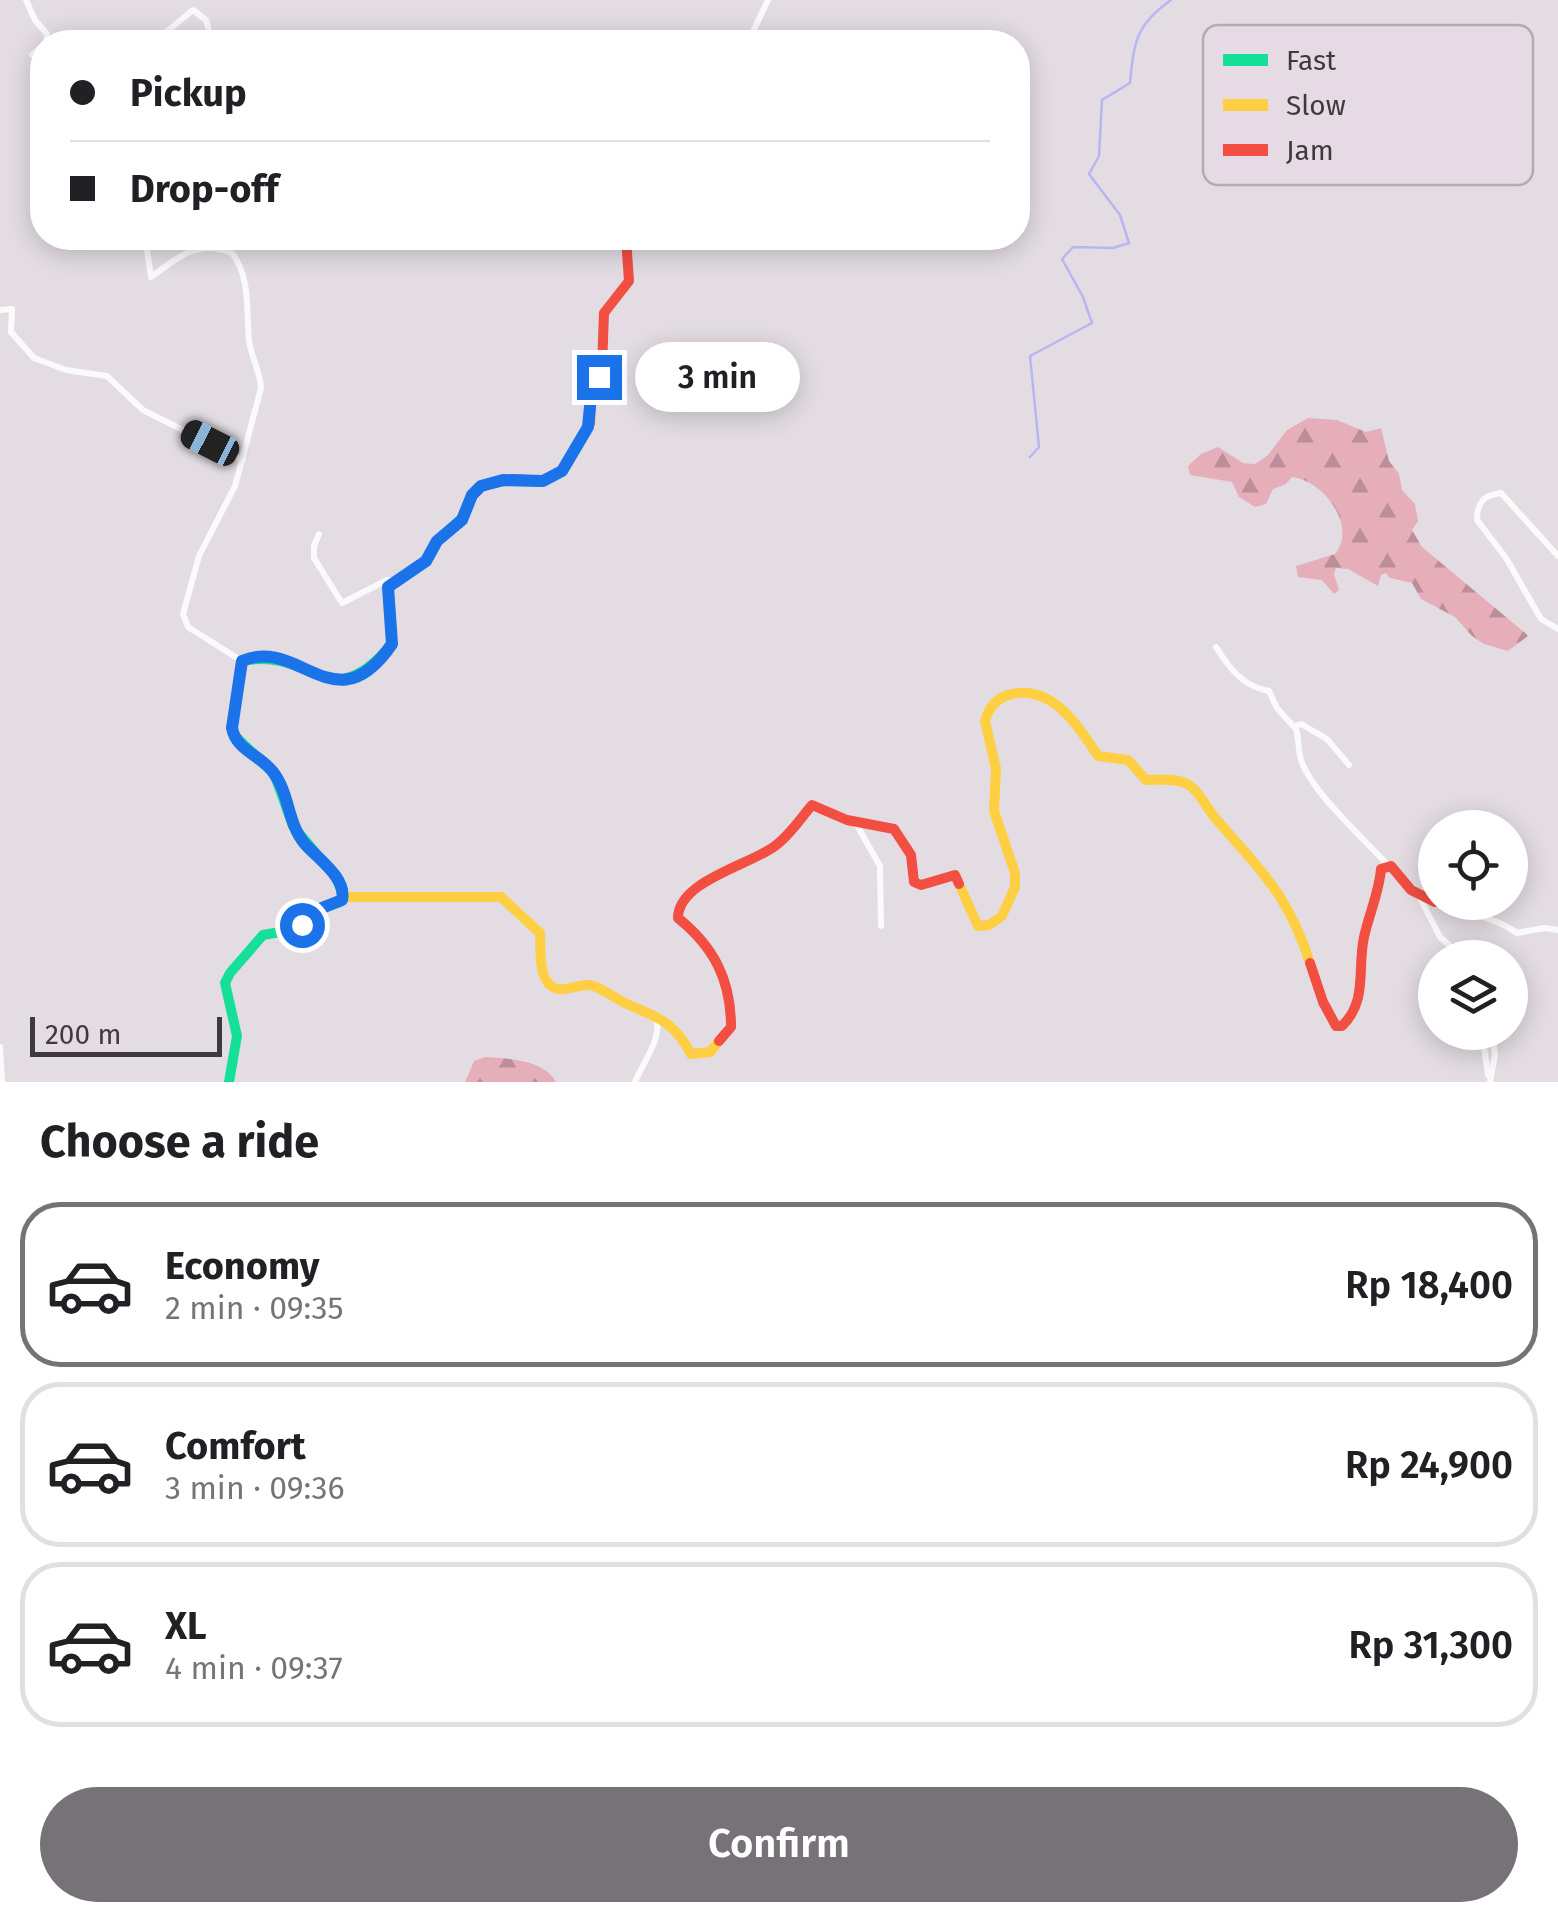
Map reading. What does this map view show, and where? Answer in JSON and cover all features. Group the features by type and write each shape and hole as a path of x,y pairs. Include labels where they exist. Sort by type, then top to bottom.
{"street":[{"path":"26,0 45,30"},
{"path":"754,30 768,0"},
{"path":"169,30 194,10 206,20 209,30"},
{"path":"147,250 151,278 166,262 189,252 212,250"},
{"path":"225,250 238,260 245,288 249,343 261,388 244,460 199,556 184,614 188,627 242,661 270,659 338,680 368,674 392,644 386,591 426,561 437,541 462,520 472,495 481,486 503,480 543,481 562,471 590,424 591,396 602,367 604,313 629,281 627,250"},
{"path":"0,310 12,309 11,332 34,358 66,370 107,376 143,410 244,460"},
{"path":"1558,556 1501,493 1488,494 1481,502 1477,520 1506,558 1541,619 1558,629"},
{"path":"319,534 314,558 342,603 387,580 396,580"},
{"path":"1216,646 1239,678 1254,688 1269,691 1276,708 1300,736 1299,753 1315,785 1418,895"},
{"path":"242,661 232,728 234,738 276,776 287,800 291,822 332,873 344,897"},
{"path":"344,897 501,897 540,933 543,976 549,986 558,989 592,984 626,1004 656,1014 678,1030 691,1054 702,1054 715,1048 731,1027 730,1002 703,939 678,918 682,904 713,876 753,860 783,840 812,806 855,822 884,825 898,833 911,856 912,877 917,884 946,876 958,877 978,926 989,924 1010,905 1015,873 994,811 996,768 985,729 986,714 1004,697 1027,692 1044,696 1079,725 1098,756 1128,760 1146,780 1186,782 1196,787 1216,820 1276,882 1296,921 1331,1018 1339,1027 1350,1021 1358,1002 1364,938 1378,900 1382,869 1388,864"},
{"path":"1294,727 1301,724 1327,739 1348,765"},
{"path":"855,822 880,866 881,926"},
{"path":"228,1082 237,1036 225,983 230,972 263,935 297,930 314,911 344,897"},
{"path":"1499,920 1517,933 1544,928 1558,930"},
{"path":"636,1082 658,1038 656,1014"},
{"path":"0,1046 2,1082"},
{"path":"1487,1050 1486,1071 1490,1079"},
{"path":"1490,1079 1494,1050"}],"green space":[{"path":"1308,418 1337,420 1366,432 1381,428 1389,461 1399,474 1402,490 1415,504 1418,521 1412,530 1422,547 1528,636 1508,651 1484,644 1455,617 1421,599 1412,583 1390,578 1386,573 1381,575 1378,586 1348,569 1336,568 1339,590 1334,594 1322,580 1298,577 1296,566 1335,554 1341,543 1340,518 1325,495 1304,480 1292,477 1273,489 1266,504 1255,507 1239,497 1232,482 1190,475 1188,466 1201,454 1218,447 1243,463 1255,464 1268,455 1287,430"},
{"path":"485,1057 535,1065 556,1082 465,1082 474,1061"}],"waterway":[{"path":"1030,457 1039,447 1030,356 1092,323 1062,259 1073,247 1113,248 1129,243 1120,215 1089,174 1099,156 1102,100 1130,83 1139,35 1150,18 1171,0"}],"traffic: fast":[{"path":"229,1082 237,1036 225,983 230,973 263,935 297,929 314,911 344,897 336,877 293,826 274,773 234,735 242,661 267,659 335,679 351,677 370,666 392,644 388,587 426,561 437,541 463,517"}],"traffic: slow":[{"path":"959,884 978,926 989,925 1002,916 1015,887 1015,873 994,811 996,769 985,721 998,700 1027,693 1040,696 1063,711 1098,756 1128,760 1146,780 1176,780 1194,790 1282,901 1310,963"},
{"path":"344,897 501,897 540,933 542,969 551,986 599,988 664,1021 691,1054 710,1052 719,1041"}],"traffic: jam":[{"path":"463,517 472,495 481,486 513,479 543,481 562,471 590,423 591,396 602,367 604,313 629,281 627,250"},
{"path":"719,1041 731,1027 728,994 711,953 678,918 681,905 702,884 775,846 812,805 847,820 894,829 911,855 914,882 921,885 955,875 959,884"},
{"path":"1310,963 1323,1002 1336,1026 1342,1026 1359,995 1364,937 1381,869 1391,866 1418,894"}],"route":[{"path":"302,925 310,913 342,900 344,891 294,828 276,776 234,738 232,728 242,661 270,659 338,680 368,674 392,644 388,587 426,561 437,541 462,520 472,495 481,486 503,480 543,481 556,477 588,427 591,396 599,377"}]}
